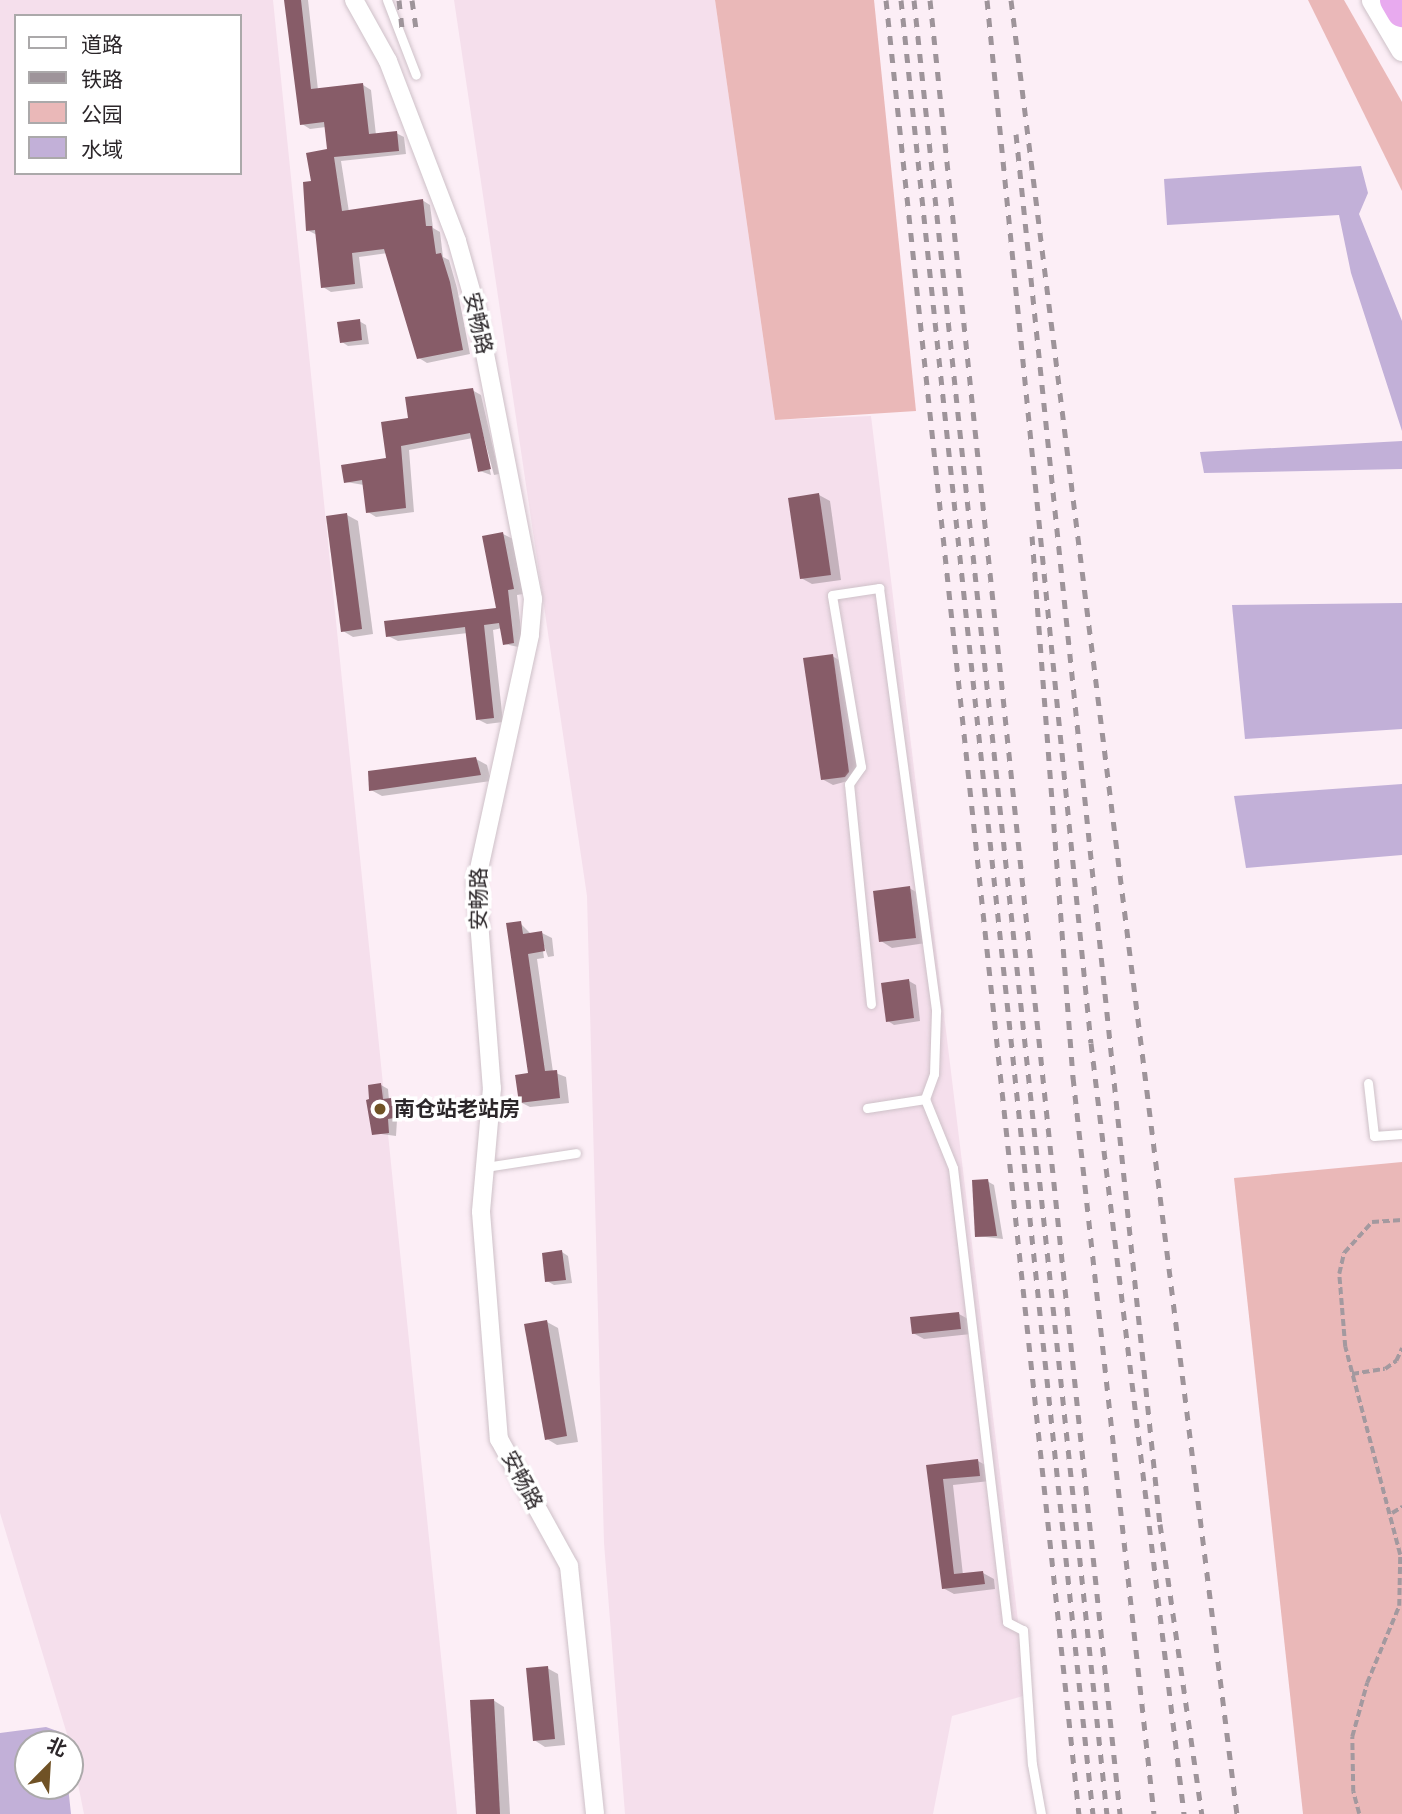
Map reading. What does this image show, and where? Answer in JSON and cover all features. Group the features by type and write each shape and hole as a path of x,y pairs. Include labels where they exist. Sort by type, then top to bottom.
{"highway":[{"path":"1395,0 1402,12"}],"street":[{"name":"安畅路","path":"354,0 388,61 457,241 476,307 533,598 530,635 476,882 492,1088 481,1212 499,1439 569,1566 596,1814"},
{"path":"1373,0 1402,49"}],"lane":[{"path":"387,0 416,75"},
{"path":"871,1004 849,784 861,767 832,595 879,588 936,1011 933,1074 926,1099 953,1168 1007,1622 1023,1630 1032,1764 1041,1814"},
{"path":"1368,1083 1374,1136 1402,1134"},
{"path":"867,1108 926,1099"},
{"path":"485,1167 576,1153"}],"path":[{"path":"1359,1814 1352,1737 1367,1683 1400,1606 1400,1555 1352,1374 1338,1298 1343,1253 1372,1222 1402,1220"},
{"path":"1352,1374 1385,1369 1396,1361 1402,1348"},
{"path":"1391,1513 1402,1507"}],"shaded area":[{"path":"0,0 273,0 457,1814 84,1814 81,1800 84,1800 84,1730 66,1730 0,1513"},
{"path":"454,0 715,0 775,420 871,416 1027,1695 952,1716 933,1814 625,1814 604,1543 587,896"}],"green space":[{"path":"715,0 874,0 916,411 775,420"},
{"path":"1308,0 1344,0 1402,102 1402,191"},
{"path":"1402,1162 1402,1814 1303,1814 1234,1178"}],"water":[{"path":"1361,166 1368,193 1359,214 1402,321 1402,431 1351,273 1339,215 1167,225 1164,179"},
{"path":"1402,441 1402,469 1204,473 1200,452"},
{"path":"1402,603 1402,729 1245,739 1232,605"},
{"path":"1402,784 1402,855 1246,868 1234,796"},
{"path":"46,1727 54,1730 23,1730"},
{"path":"14,1731 14,1800 70,1800 71,1814 0,1814 0,1733"}],"building":[{"path":"284,0 301,0 311,89 363,83 369,134 397,131 399,151 334,157 342,211 423,199 426,226 432,226 436,254 441,253 450,282 463,350 417,359 384,249 352,253 355,284 321,288 315,230 306,231 303,182 311,181 306,153 327,149 324,122 300,125"},
{"path":"360,319 362,340 340,343 337,322"},
{"path":"473,388 491,469 478,472 470,433 401,446 406,508 366,513 362,480 344,483 341,465 386,458 381,422 408,418 405,397"},
{"path":"819,493 831,575 800,579 788,498"},
{"path":"347,513 362,629 341,632 326,516"},
{"path":"503,532 514,589 508,590 514,643 503,645 499,623 484,625 494,718 476,720 465,627 386,637 384,621 496,608 482,536"},
{"path":"833,654 849,772 845,777 821,780 803,658"},
{"path":"476,757 481,775 369,791 368,771"},
{"path":"910,886 916,938 879,942 873,891"},
{"path":"521,921 523,934 542,931 545,951 528,954 545,1071 557,1070 560,1098 519,1103 515,1075 528,1073 506,923"},
{"path":"909,979 914,1018 886,1022 881,983"},
{"name":"南仓站老站房","path":"381,1083 383,1099 391,1098 394,1118 388,1119 389,1133 372,1135 366,1100 369,1099 368,1085"},
{"path":"988,1179 997,1236 975,1237 972,1180"},
{"path":"562,1250 566,1280 545,1282 542,1253"},
{"path":"959,1312 961,1329 912,1334 910,1317"},
{"path":"547,1320 567,1436 545,1440 524,1324"},
{"path":"978,1459 980,1476 943,1479 954,1574 983,1571 985,1584 942,1589 926,1465"},
{"path":"548,1666 555,1739 533,1741 526,1668"},
{"path":"494,1699 500,1814 476,1814 470,1700"}],"railway":[{"path":"399,0 402,29"},
{"path":"412,0 416,28"},
{"path":"886,0 1079,1814"},
{"path":"901,0 1093,1814"},
{"path":"914,0 1107,1814"},
{"path":"930,0 1120,1814"},
{"path":"987,0 1091,1043 1184,1814"},
{"path":"1011,0 1237,1814"},
{"path":"1016,134 1160,1524 1202,1814"},
{"path":"1032,536 1073,1077 1154,1814"}],"place":[{"name":"南仓站老站房","path":"380,1109"}]}
